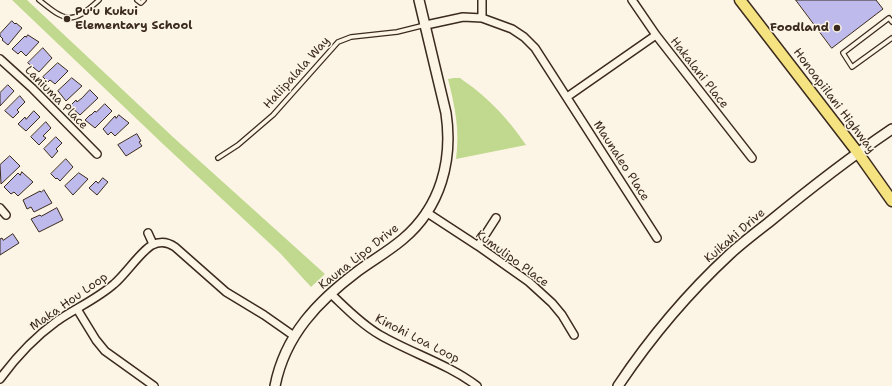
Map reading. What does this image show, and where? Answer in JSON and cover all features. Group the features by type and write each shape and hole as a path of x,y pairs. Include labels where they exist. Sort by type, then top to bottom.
{"main road":[{"name":"Honoapiilani Highway","path":"740,0 858,153 892,201"}],"street":[{"name":"Kauna Lipo Drive","path":"275,386 281,364 298,328 313,311 359,270 404,238 415,227 426,212 439,188 444,173 448,143 446,113 419,0"},
{"path":"426,25 464,18 482,18 482,0"},
{"name":"Hakalani Place","path":"632,0 656,35 752,158"},
{"name":"Maunaleo Place","path":"482,18 512,30 524,37 535,48 657,238"},
{"path":"567,97 656,35"},
{"name":"Laniuma Place","path":"0,59 32,88 97,154"},
{"name":"Kuikahi Drive","path":"618,386 634,361 680,305 730,253 858,153 892,130"},
{"path":"0,208 6,215"},
{"name":"Kumulipo Place","path":"426,212 521,276 545,296 562,315 574,335"},
{"path":"478,246 496,218"},
{"path":"148,233 153,244 163,243 175,247 226,292 264,315 294,336"},
{"name":"Maka Hou Loop","path":"0,379 21,352 38,336 57,321 112,285 147,248 153,244"},
{"name":"Kinohi Loa Loop","path":"331,294 372,331 458,373 477,386"},
{"path":"77,309 96,340 105,351 154,386"}],"lane":[{"path":"39,0 56,14 70,18 85,13 99,0"},
{"path":"137,0 140,3 144,0"},
{"path":"892,22 889,18 843,53 852,66 892,38"},
{"name":"Haliipalala Way","path":"218,158 238,145 273,115 338,42 351,37 397,32 426,25"}],"green space":[{"path":"12,0 27,0 173,137 325,274 311,287 280,253"},
{"path":"460,78 490,102 506,118 526,145 456,159 457,128 453,99 448,79"}],"building":[{"name":"Foodland","path":"796,0 876,0 883,9 832,48"},
{"path":"12,21 22,28 8,45 2,40 3,39 0,34"},
{"path":"28,35 39,42 26,56 21,51 18,54 12,49 25,36 26,37"},
{"path":"43,48 52,58 39,72 28,63"},
{"path":"58,63 68,71 55,84 50,80 48,82 43,77"},
{"path":"72,78 82,86 66,101 58,91"},
{"path":"8,85 14,91 0,106 0,93"},
{"path":"90,90 98,98 80,115 70,106 76,100 77,102 82,98"},
{"path":"20,96 25,102 17,110 19,112 13,118 5,111"},
{"path":"105,104 112,111 95,128 85,120"},
{"path":"34,111 40,117 26,131 18,124"},
{"path":"119,115 129,123 115,136 111,132 108,135 103,129 115,116 116,118"},
{"path":"46,122 51,128 43,136 46,138 39,145 31,137"},
{"path":"137,134 141,141 139,142 142,146 126,156 118,145"},
{"path":"56,137 62,143 56,149 58,151 52,158 44,149"},
{"path":"10,156 20,166 1,184 0,165"},
{"path":"66,159 73,167 60,181 51,174"},
{"path":"22,172 33,182 18,196 14,192 11,194 4,187 18,173 20,175"},
{"path":"79,173 88,179 73,195 65,186"},
{"path":"103,178 108,182 97,195 89,188 96,181 98,183"},
{"path":"44,190 52,203 34,212 31,207 27,209 23,200"},
{"path":"57,208 63,220 39,232 31,219"},
{"path":"13,234 19,243 0,255 0,239 2,238 3,240"}],"place":[{"name":"Pu'u Kukui Elementary School","path":"67,19"},
{"name":"Foodland","path":"837,28"}]}
